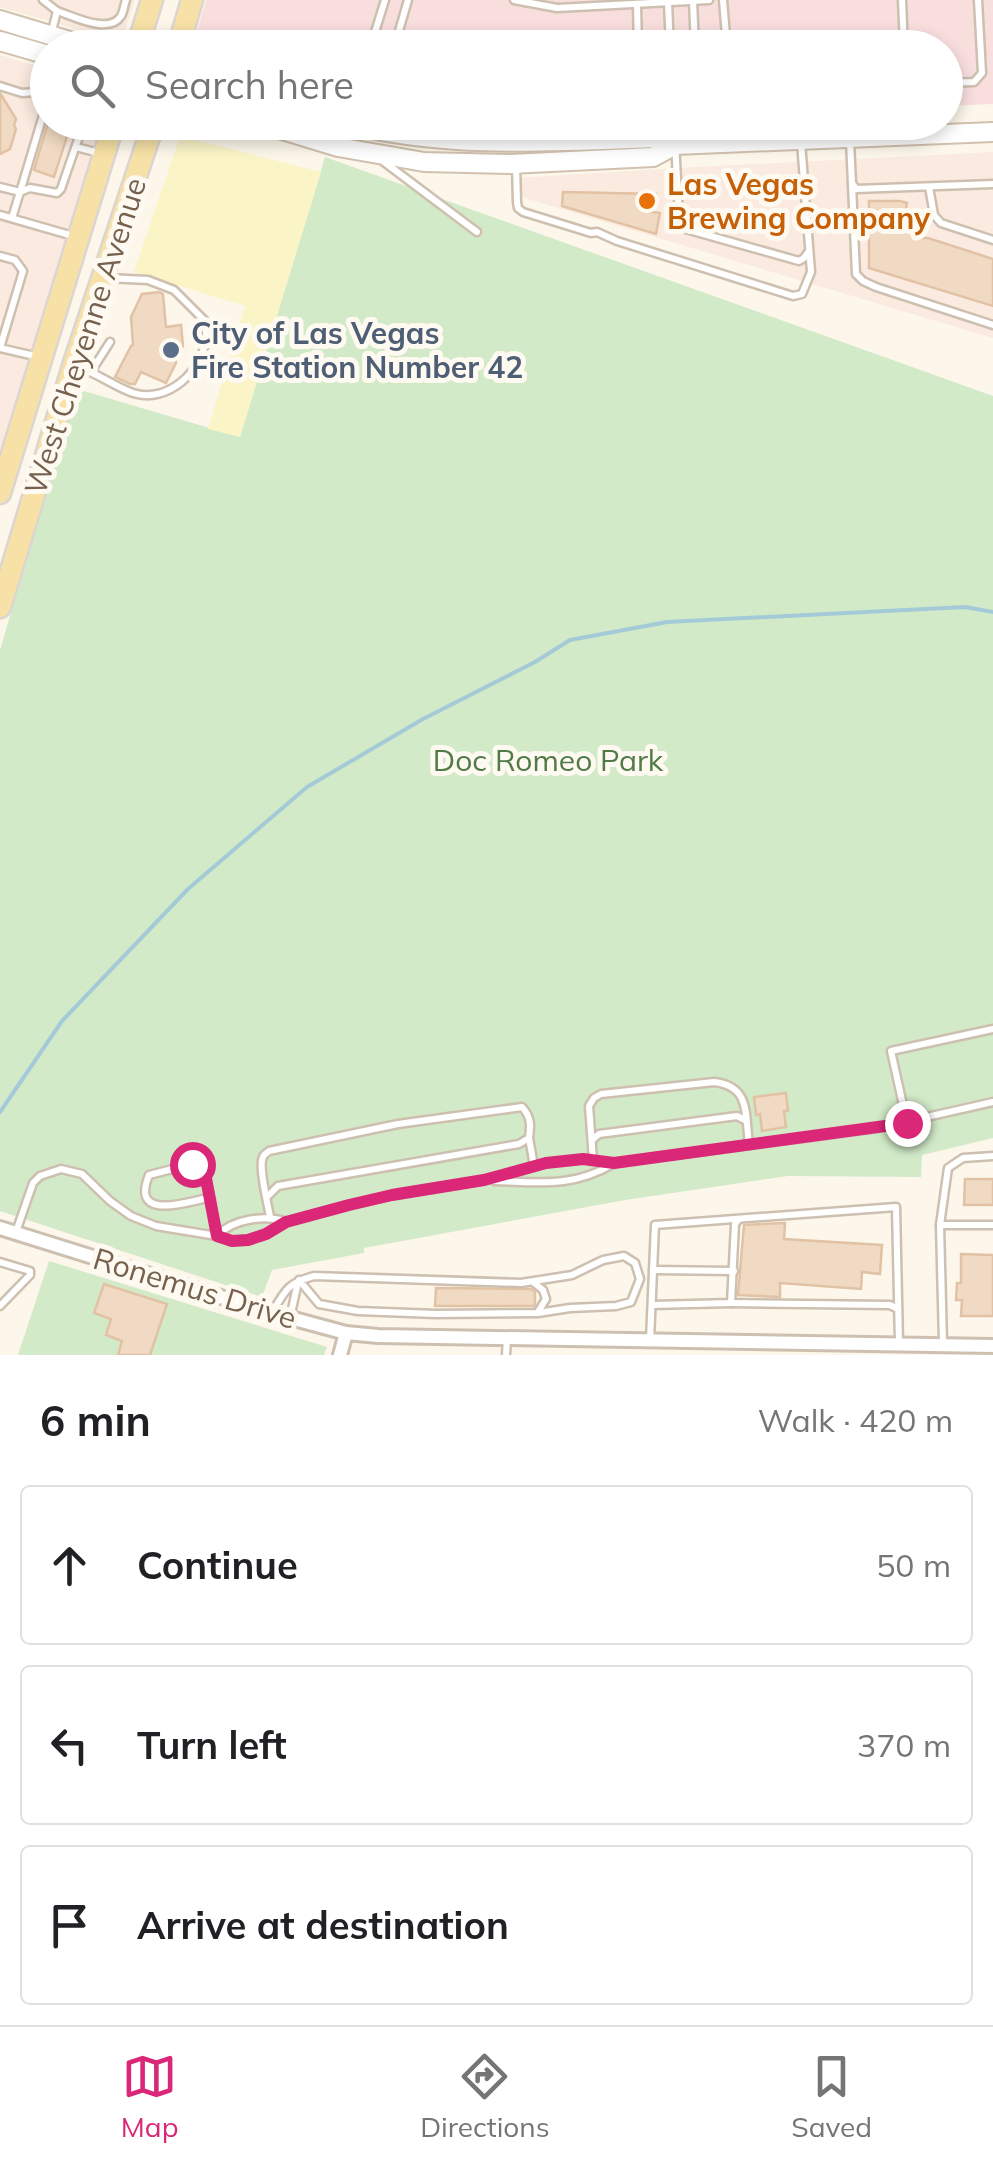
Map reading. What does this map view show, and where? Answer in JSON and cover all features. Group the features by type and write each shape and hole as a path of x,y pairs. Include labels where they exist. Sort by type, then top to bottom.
{"main road":[{"path":"143,30 152,0"},
{"path":"183,30 192,0"},
{"path":"0,20 32,30"},
{"path":"0,41 30,50"},
{"path":"963,133 993,132"},
{"name":"West Cheyenne Avenue","path":"0,492 5,455 42,358 108,140"},
{"name":"West Cheyenne Avenue","path":"0,607 80,368 102,278 148,140"},
{"path":"315,140 424,162 516,164 653,158 675,145"},
{"path":"442,140 591,140"},
{"path":"659,140 675,145 825,140"},
{"path":"42,358 80,368"}],"street":[{"name":"Ronemus Drive","path":"0,1228 346,1333 833,1349 899,1344 993,1346"},
{"path":"340,1355 346,1333"}],"lane":[{"path":"42,0 57,11 104,25 120,17 126,0"},
{"path":"376,30 385,0"},
{"path":"399,30 408,0"},
{"path":"514,0 558,8 709,0"},
{"path":"723,0 726,30"},
{"path":"902,0 903,30"},
{"path":"963,82 974,82 982,73 978,0"},
{"path":"693,1 695,30"},
{"path":"633,3 636,30"},
{"path":"668,3 669,30"},
{"path":"52,30 57,11"},
{"path":"0,86 30,92"},
{"path":"12,218 36,140"},
{"path":"0,187 20,192 30,188 57,192 62,189 78,140"},
{"path":"675,140 678,218 682,228 799,261 809,251"},
{"path":"850,140 856,274 862,281 993,326"},
{"path":"516,164 517,202 523,212 793,296 802,294 811,272 800,141"},
{"path":"76,147 104,154"},
{"path":"376,155 477,232"},
{"path":"852,183 856,189 993,184"},
{"path":"929,186 934,215 941,223 993,240"},
{"path":"0,215 78,238"},
{"path":"0,256 15,260 22,271 0,348 42,358"},
{"path":"80,368 148,396 180,384 192,372 206,339 205,321 174,290 148,280 102,278"},
{"path":"80,368 94,367 110,342"},
{"path":"907,1123 892,1051 993,1029"},
{"path":"593,1160 589,1106 594,1098 714,1082 734,1087 743,1097 749,1145"},
{"path":"16,1233 33,1183 40,1176 61,1169 82,1174 131,1216 156,1226 232,1241 248,1240 286,1222 372,1199 484,1180 534,1166 564,1161 614,1163 907,1123 993,1102"},
{"path":"270,1217 263,1155 398,1124 522,1107 531,1124 534,1166"},
{"path":"592,1140 599,1134 717,1118 736,1116 746,1121"},
{"path":"266,1196 278,1186 519,1144 529,1138"},
{"path":"943,1345 940,1225 948,1168 962,1158 993,1156"},
{"path":"484,1180 566,1182 594,1175 614,1163"},
{"path":"211,1199 163,1207 152,1204 146,1194 146,1183 150,1174 198,1164 204,1168 211,1199 217,1236"},
{"path":"647,1345 656,1225 896,1207 899,1344"},
{"path":"217,1236 225,1227 270,1217 286,1222"},
{"path":"731,1304 735,1224 739,1219"},
{"path":"940,1225 993,1225"},
{"path":"272,1313 288,1286 299,1280 314,1276 521,1283 572,1275 603,1260 624,1256 635,1263 640,1279 631,1302 616,1306 436,1314 319,1304 299,1280"},
{"path":"0,1262 30,1270 30,1275 0,1306"},
{"path":"654,1270 734,1272"},
{"path":"290,1318 299,1280"},
{"path":"532,1281 543,1290 546,1299 538,1312"},
{"path":"652,1305 890,1305 898,1309"},
{"path":"506,1355 507,1338"}],"shaded area":[{"path":"0,0 135,0 125,30 80,30 0,7"},
{"path":"206,0 993,0 993,104 963,105 963,30 197,30"},
{"path":"0,55 30,64 30,140 99,140 0,459"},
{"path":"993,152 993,338 518,196 518,178"}],"green space":[{"name":"Doc Romeo Park","path":"325,157 993,396 993,1138 922,1155 921,1177 788,1176 625,1200 364,1248 364,1253 272,1270 262,1297 0,1211 0,650 77,389 240,437"},
{"path":"49,1261 327,1347 324,1355 18,1355"}],"sand":[{"path":"179,140 196,140 321,172 240,437 208,429 245,306 134,272"}],"building":[{"path":"0,93 16,119 16,129 10,149 0,154"},
{"path":"43,140 66,140 54,177 34,170"},
{"path":"563,192 656,194 651,212 660,213 656,234 562,206"},
{"path":"869,201 907,203 904,222 918,226 918,238 993,259 993,306 869,268"},
{"path":"142,294 163,294 166,327 181,325 183,346 175,353 176,363 166,383 141,372 135,384 130,384 115,377 133,345 131,317"},
{"path":"786,1093 786,1127 762,1131 754,1097"},
{"path":"965,1179 993,1179 993,1205 964,1205"},
{"path":"785,1223 784,1239 882,1245 880,1274 862,1272 861,1289 780,1283 780,1297 738,1295 744,1225"},
{"path":"961,1254 993,1255 993,1316 961,1316 962,1300 956,1300 957,1283 961,1283"},
{"path":"104,1284 167,1304 150,1355 118,1355 122,1341 106,1335 111,1319 94,1313"},
{"path":"436,1288 531,1289 535,1292 535,1304 435,1306"}],"waterway":[{"path":"0,1112 62,1021 188,889 307,787 570,640 667,622 965,607 993,612"}],"place":[{"name":"Las Vegas Brewing Company","path":"647,201"},
{"name":"City of Las Vegas Fire Station Number 42","path":"171,350"}],"route":[{"path":"192,1164 204,1168 217,1236 232,1241 248,1240 286,1222 372,1199 484,1180 546,1163 583,1159 614,1163 907,1123"}]}
